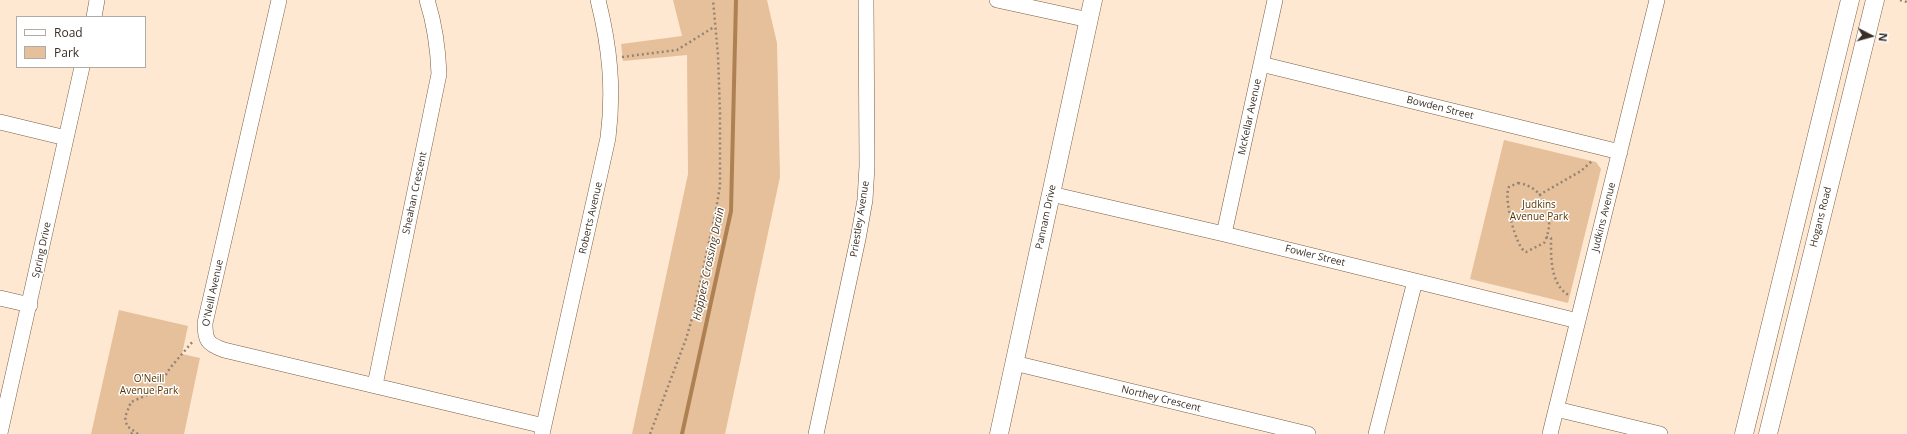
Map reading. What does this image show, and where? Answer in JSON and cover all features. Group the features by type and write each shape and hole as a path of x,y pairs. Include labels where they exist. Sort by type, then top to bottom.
{"street":[{"path":"94,16 97,0"},
{"name":"O'Neill Avenue","path":"279,0 205,328 208,341 214,346 224,350 375,385 543,430"},
{"name":"Sheahan Crescent","path":"375,385 439,74 438,46 434,22 427,0"},
{"name":"Roberts Avenue","path":"543,430 600,177 609,126 611,96 608,44 598,0"},
{"name":"Priestley Avenue","path":"816,434 856,247 864,200 867,166 866,0"},
{"path":"998,0 1089,20"},
{"name":"Pannam Drive","path":"999,434 1093,0"},
{"name":"McKellar Avenue","path":"1224,234 1275,0"},
{"name":"Judkins Avenue","path":"1550,434 1657,0"},
{"path":"1744,434 1850,0"},
{"name":"Hogans Road","path":"1768,434 1875,0"},
{"name":"Bowden Street","path":"1261,64 1620,152"},
{"name":"Spring Drive","path":"0,433 30,305 82,68"},
{"path":"0,122 66,138"},
{"name":"Fowler Street","path":"1051,194 1224,234 1578,321"},
{"path":"1376,434 1415,281"},
{"path":"0,298 30,305"},
{"name":"Northey Crescent","path":"1014,363 1308,434"},
{"path":"1556,409 1660,434"}],"path":[{"path":"650,434 686,339 693,315 720,186 718,55 714,27 713,0"},
{"path":"1900,0 1907,2"},
{"path":"621,57 677,50 714,27"},
{"path":"1539,195 1581,171 1593,160"},
{"path":"1515,184 1527,185 1539,195 1548,208 1550,215 1546,237 1541,246 1528,252 1522,250 1508,205 1508,189 1515,184"},
{"path":"1546,237 1551,238 1553,269 1557,282 1563,291 1571,296"},
{"path":"138,434 127,426 125,417 131,402 156,391 170,368 205,328"},
{"path":"131,434 134,431"}],"green space":[{"path":"673,0 767,0 777,43 780,177 725,434 632,434 688,174 687,55 623,61 621,44 682,36"},
{"name":"Judkins Avenue Park","path":"1504,140 1596,162 1601,169 1568,303 1470,279"},
{"name":"O'Neill Avenue Park","path":"119,310 188,326 182,354 200,358 184,434 91,434"}],"waterway":[{"name":"Hoppers Crossing Drain","path":"682,434 731,211 736,0"}]}
